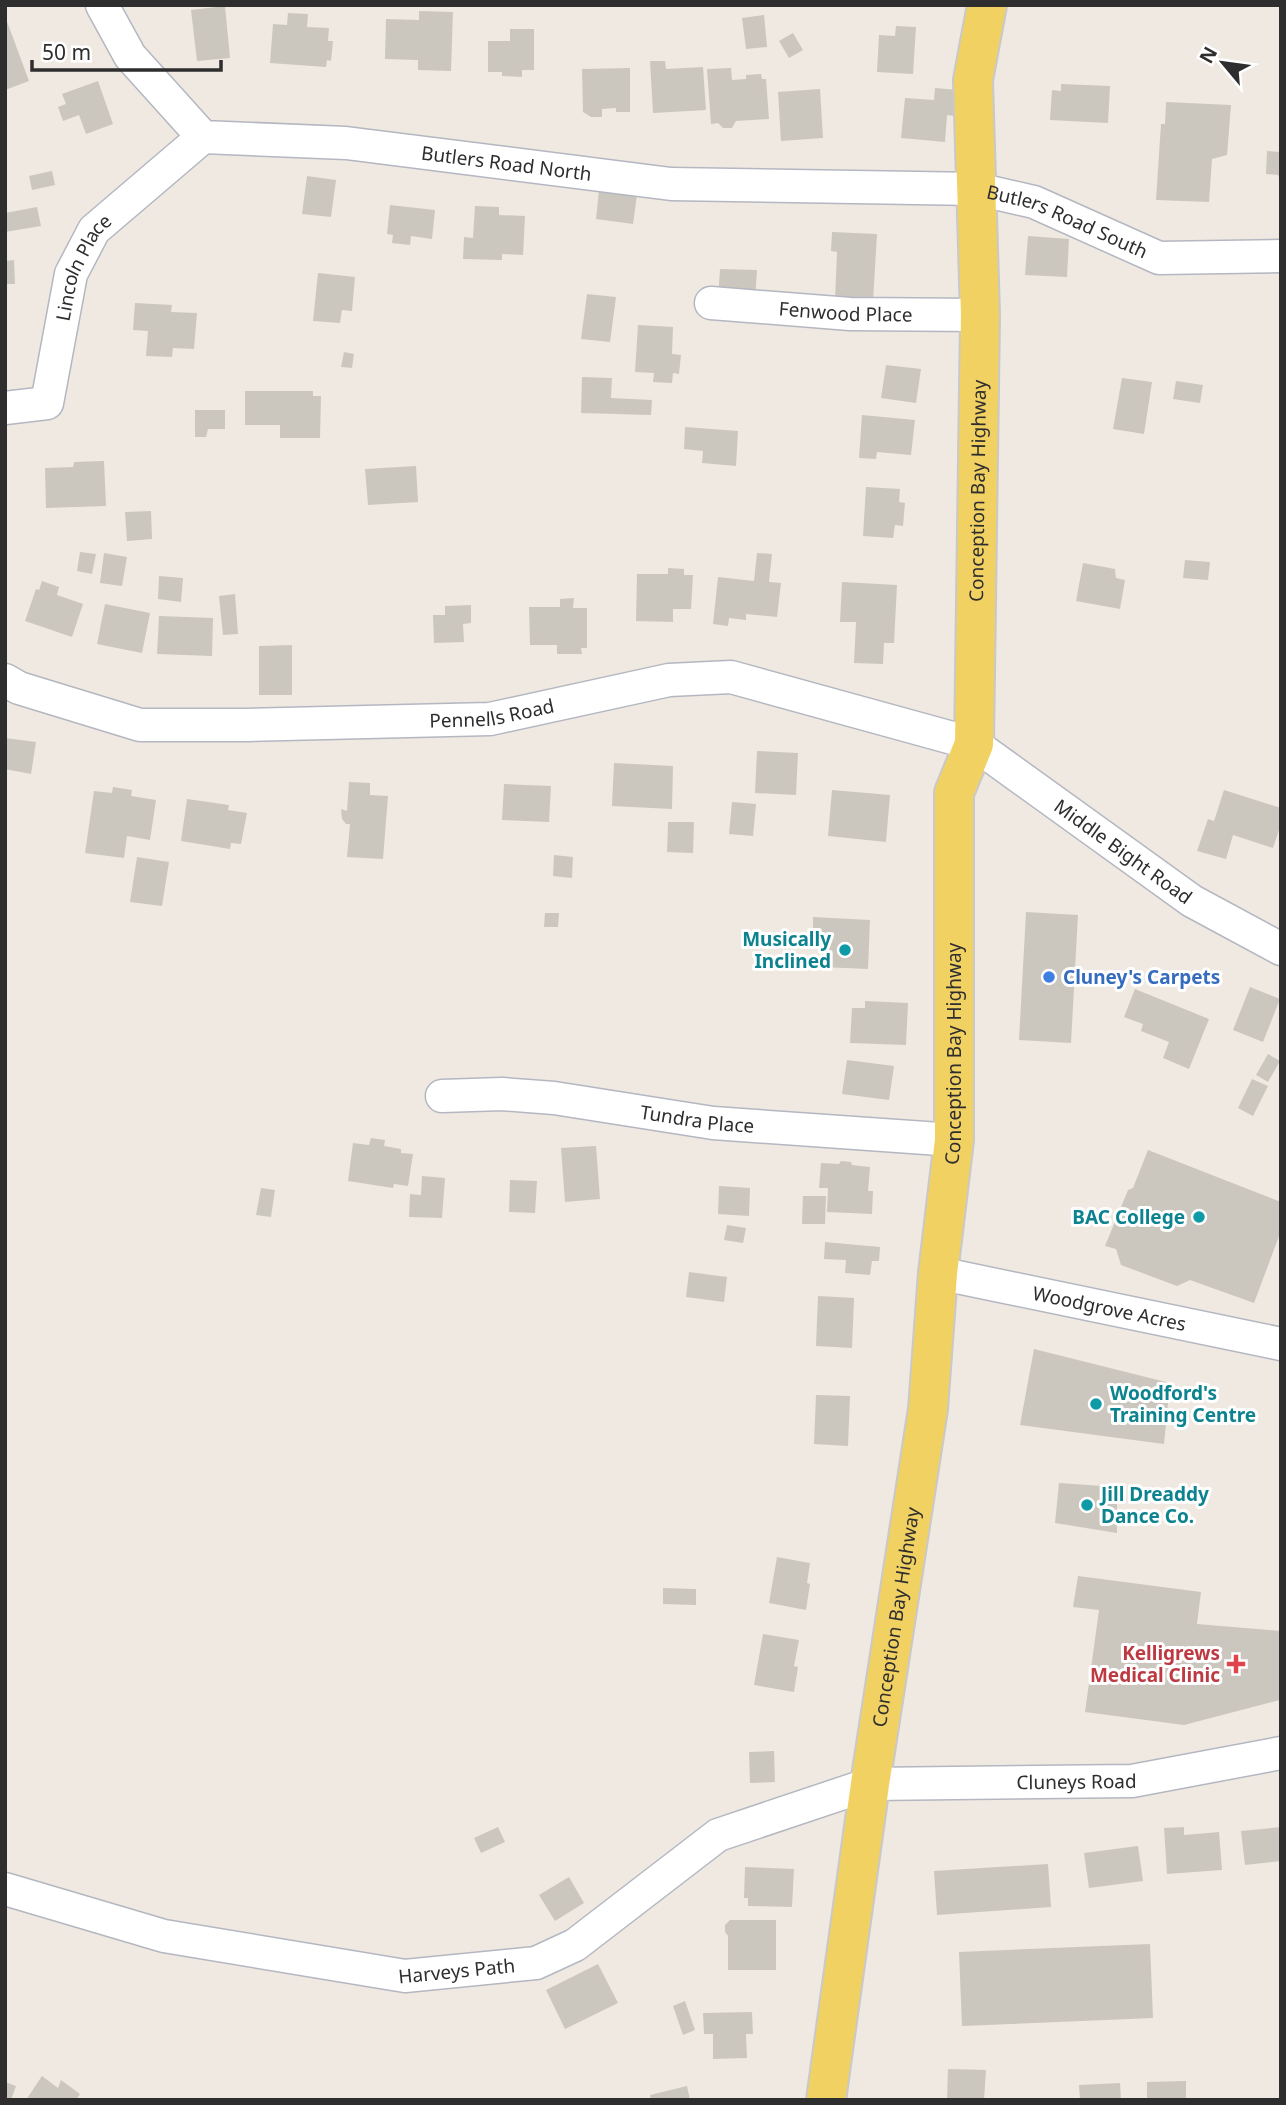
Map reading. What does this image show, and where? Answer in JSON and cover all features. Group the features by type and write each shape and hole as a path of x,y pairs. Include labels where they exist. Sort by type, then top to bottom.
{"main road":[{"name":"Conception Bay Highway","path":"826,2100 870,1784 928,1409 938,1273 954,1140 954,793 974,744 979,315 973,80 987,5"}],"street":[{"path":"102,5 130,56 203,137"},
{"name":"Butlers Road North","path":"203,137 345,143 671,184 977,189"},
{"name":"Lincoln Place","path":"5,408 47,402 71,274 94,230 203,137"},
{"name":"Butlers Road South","path":"977,189 1034,202 1159,258 1281,256"},
{"name":"Fenwood Place","path":"711,303 850,314 979,315"},
{"name":"Pennells Road","path":"5,680 19,688 140,725 247,725 490,719 669,680 731,677 974,744"},
{"name":"Middle Bight Road","path":"974,744 1192,901 1281,949"},
{"name":"Tundra Place","path":"442,1096 502,1094 554,1098 713,1123 954,1140"},
{"name":"Woodgrove Acres","path":"938,1273 1281,1343"},
{"name":"Cluneys Road","path":"870,1784 1132,1781 1281,1753"},
{"name":"Harveys Path","path":"5,1889 164,1936 405,1976 536,1963 575,1945 718,1835 870,1784"}],"building":[{"path":"225,6 230,58 197,61 191,10"},
{"path":"419,11 453,12 451,71 418,70 418,60 385,59 386,19 419,20"},
{"path":"288,13 308,14 307,27 329,28 328,41 333,41 331,61 327,60 326,67 270,63 273,24 287,25"},
{"path":"764,15 767,47 746,49 742,18"},
{"path":"5,16 29,81 5,90"},
{"path":"896,26 916,27 913,74 877,72 879,35 895,36"},
{"path":"510,29 534,29 534,70 522,70 522,77 488,72 488,41 510,41"},
{"path":"793,33 803,50 789,58 779,41"},
{"path":"650,61 665,61 666,69 703,67 706,110 653,113"},
{"path":"630,68 630,112 616,112 616,108 602,109 602,117 591,117 583,112 582,69"},
{"path":"731,68 732,80 761,74 762,79 766,79 769,119 736,121 732,128 723,128 718,123 711,124 707,69"},
{"path":"98,81 113,124 86,134 79,115 63,121 58,107 66,104 62,94"},
{"path":"1061,84 1110,86 1108,123 1050,120 1052,90 1061,91"},
{"path":"935,88 958,90 956,116 947,115 945,142 901,138 905,98 934,100"},
{"path":"820,89 823,138 781,141 778,92"},
{"path":"1166,102 1231,105 1227,155 1212,159 1209,202 1156,200 1161,124 1165,124"},
{"path":"1267,151 1281,152 1281,182 1278,175 1266,174"},
{"path":"52,171 55,185 32,190 29,176"},
{"path":"307,176 336,180 331,217 302,214"},
{"path":"599,190 637,195 633,224 596,219"},
{"path":"390,205 435,210 432,239 411,236 410,245 392,243 393,235 387,234"},
{"path":"475,206 499,207 499,215 525,216 523,255 502,254 502,260 463,259 464,237 473,238"},
{"path":"37,207 41,226 5,232 5,213"},
{"path":"832,232 877,234 873,302 835,300 837,252 831,251"},
{"path":"1028,236 1069,239 1067,277 1025,275"},
{"path":"14,260 15,284 5,284 5,261"},
{"path":"720,269 757,270 755,300 718,299"},
{"path":"318,273 355,277 352,311 342,310 340,323 313,321"},
{"path":"587,294 616,297 610,342 581,339"},
{"path":"135,303 172,305 171,312 197,313 194,349 173,348 172,357 146,356 148,331 133,330"},
{"path":"638,325 673,327 672,354 681,355 679,374 673,373 672,383 653,382 654,373 635,372"},
{"path":"344,352 354,354 352,368 341,367"},
{"path":"886,365 921,369 916,403 881,398"},
{"path":"582,377 612,378 611,398 652,400 651,415 581,413"},
{"path":"1122,378 1152,382 1144,434 1113,429"},
{"path":"1176,381 1203,385 1200,403 1173,399"},
{"path":"245,391 313,391 313,396 321,396 320,438 280,438 280,425 245,425"},
{"path":"195,410 225,410 225,429 208,429 206,437 195,437"},
{"path":"862,415 915,420 911,455 877,452 876,459 859,458"},
{"path":"685,427 738,431 736,466 702,463 703,451 684,449"},
{"path":"104,461 106,506 46,508 45,468 73,467 74,462"},
{"path":"416,466 418,502 368,505 365,469"},
{"path":"866,487 900,489 899,502 905,503 903,526 895,525 893,538 863,536"},
{"path":"151,511 152,539 127,541 125,512"},
{"path":"80,552 96,554 92,574 77,571"},
{"path":"104,553 127,557 122,586 100,583"},
{"path":"757,553 772,554 769,582 781,583 777,617 746,614 746,620 729,618 728,626 713,624 718,577 754,581"},
{"path":"1185,560 1210,562 1208,580 1183,578"},
{"path":"1083,563 1115,569 1116,578 1125,580 1120,609 1076,601"},
{"path":"668,568 684,569 684,575 693,575 691,609 673,609 673,622 636,621 637,574 668,574"},
{"path":"159,576 183,578 181,602 158,599"},
{"path":"42,581 59,587 57,595 83,604 72,637 25,621 36,589 39,590"},
{"path":"842,582 897,585 894,643 884,643 883,664 854,663 856,622 840,622"},
{"path":"235,594 238,634 223,635 219,596"},
{"path":"574,598 573,608 587,608 587,648 581,648 582,654 557,654 557,645 530,645 529,607 560,607 560,599"},
{"path":"105,604 150,613 142,653 97,644"},
{"path":"471,605 471,623 463,624 464,642 434,643 433,615 445,615 445,606"},
{"path":"159,616 213,618 212,656 157,654"},
{"path":"292,645 292,695 259,695 259,646"},
{"path":"5,738 36,742 31,774 5,769"},
{"path":"757,751 798,753 796,795 755,793"},
{"path":"614,763 673,766 672,809 612,806"},
{"path":"349,782 370,783 370,795 388,796 383,859 347,857 350,824 346,824 342,819 341,809 347,811"},
{"path":"504,784 551,786 549,822 502,820"},
{"path":"113,787 132,790 131,796 156,800 150,840 127,836 124,858 85,853 94,791 112,793"},
{"path":"832,790 890,795 886,842 828,836"},
{"path":"1224,790 1281,808 1281,824 1273,848 1233,835 1226,859 1197,851 1208,819 1214,821"},
{"path":"187,799 229,805 228,810 247,813 241,844 231,843 230,849 181,841"},
{"path":"732,802 756,804 753,836 729,834"},
{"path":"668,822 694,822 693,853 667,852"},
{"path":"554,855 573,857 572,878 553,876"},
{"path":"137,857 169,862 162,906 130,902"},
{"name":"Cluney's Carpets","path":"1026,912 1078,915 1071,1043 1019,1040"},
{"path":"545,913 559,913 558,927 544,927"},
{"name":"Musically Inclined","path":"813,917 870,920 868,969 821,967 823,933 813,933"},
{"path":"1250,987 1280,999 1263,1042 1233,1030"},
{"path":"1135,989 1209,1019 1189,1069 1163,1058 1169,1042 1141,1031 1143,1024 1124,1017"},
{"path":"865,1001 908,1003 906,1045 850,1043 852,1008 865,1008"},
{"path":"1268,1054 1280,1061 1268,1082 1256,1075"},
{"path":"847,1060 894,1066 889,1100 842,1094"},
{"path":"1252,1079 1268,1086 1253,1116 1238,1108"},
{"path":"371,1138 385,1140 384,1146 401,1149 401,1153 413,1154 408,1186 394,1184 393,1188 348,1181 353,1143 369,1145"},
{"path":"596,1146 600,1199 565,1202 561,1148"},
{"name":"BAC College","path":"1148,1150 1281,1202 1281,1231 1254,1303 1190,1280 1177,1286 1121,1265 1116,1249 1105,1246"},
{"path":"841,1161 870,1167 868,1191 873,1191 872,1214 827,1212 828,1188 819,1188 821,1163 839,1164"},
{"path":"422,1176 445,1178 442,1218 409,1217 410,1194 421,1195"},
{"path":"510,1180 537,1181 535,1213 509,1212"},
{"path":"719,1186 750,1188 749,1216 718,1214"},
{"path":"261,1188 275,1190 271,1217 256,1215"},
{"path":"803,1196 826,1196 825,1224 802,1224"},
{"path":"727,1225 746,1228 743,1243 724,1240"},
{"path":"825,1242 880,1247 879,1261 872,1261 870,1275 845,1273 846,1260 824,1259"},
{"path":"689,1272 727,1277 724,1302 686,1297"},
{"path":"818,1296 854,1298 852,1348 816,1346"},
{"name":"Woodford's Training Centre","path":"1034,1349 1170,1383 1164,1444 1020,1425"},
{"path":"816,1395 850,1396 848,1446 814,1444"},
{"name":"Jill Dreaddy Dance Co.","path":"1059,1483 1117,1487 1117,1533 1055,1523"},
{"path":"777,1557 810,1563 806,1610 769,1603"},
{"path":"1078,1576 1201,1592 1197,1624 1281,1631 1280,1700 1184,1725 1085,1712 1099,1610 1073,1607"},
{"path":"663,1588 696,1589 696,1605 663,1604"},
{"path":"763,1634 799,1640 794,1666 798,1667 794,1692 754,1685"},
{"path":"774,1751 775,1782 750,1783 749,1752"},
{"path":"498,1827 505,1842 481,1853 474,1838"},
{"path":"1184,1827 1184,1835 1219,1832 1222,1870 1167,1874 1164,1828"},
{"path":"1281,1827 1281,1861 1245,1865 1241,1831"},
{"path":"1138,1846 1143,1881 1089,1888 1084,1853"},
{"path":"1048,1864 1051,1907 937,1915 934,1871"},
{"path":"745,1867 794,1869 792,1907 748,1906 748,1898 744,1898"},
{"path":"569,1877 584,1903 555,1921 539,1895"},
{"path":"730,1920 776,1920 776,1970 728,1970 728,1936 725,1925"},
{"path":"1150,1944 1153,2018 962,2026 959,1952"},
{"path":"598,1964 618,2003 565,2029 546,1990"},
{"path":"685,2001 695,2030 683,2035 673,2006"},
{"path":"752,2012 753,2034 746,2034 747,2058 713,2059 713,2034 704,2034 703,2013"},
{"path":"948,2069 986,2070 984,2100 947,2100"},
{"path":"42,2076 58,2088 61,2080 80,2094 76,2100 26,2100"},
{"path":"1186,2081 1186,2100 1147,2100 1147,2082"},
{"path":"5,2082 16,2086 11,2100 5,2100"},
{"path":"1120,2083 1121,2100 1080,2100 1079,2085"},
{"path":"687,2086 690,2100 651,2100 650,2095"}],"place":[{"name":"Musically Inclined","path":"845,950"},
{"name":"Cluney's Carpets","path":"1049,977"},
{"name":"BAC College","path":"1199,1217"},
{"name":"Woodford's Training Centre","path":"1096,1404"},
{"name":"Jill Dreaddy Dance Co.","path":"1087,1505"},
{"name":"Kelligrews Medical Clinic","path":"1236,1664"}]}
